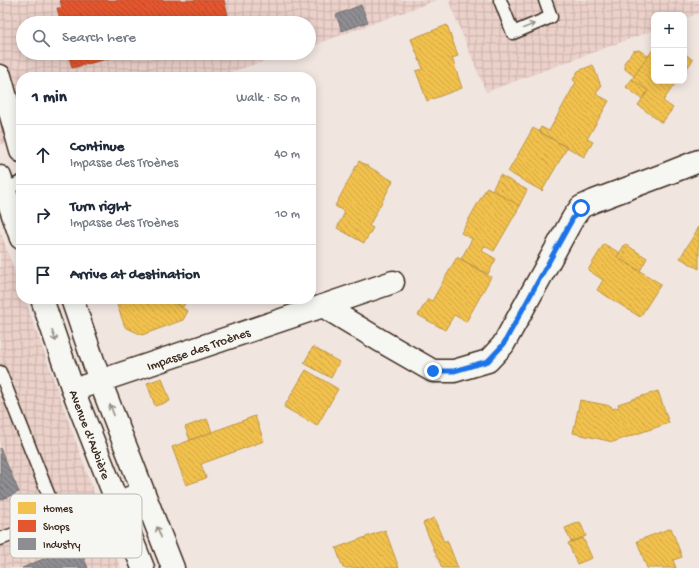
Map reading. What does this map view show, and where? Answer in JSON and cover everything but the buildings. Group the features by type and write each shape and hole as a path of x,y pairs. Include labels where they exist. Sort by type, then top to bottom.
{"street":[{"path":"0,76 16,133"},
{"path":"324,306 380,341 433,371 454,371 488,361 503,345 573,218 581,208 594,201 699,161"},
{"path":"6,185 16,220"},
{"name":"Impasse des Troènes","path":"73,390 393,282"},
{"name":"Avenue d'Aubière","path":"44,304 73,390 114,494"},
{"path":"74,304 100,381 173,568"},
{"name":"Avenue d'Aubière","path":"139,558 143,568"}],"lane":[{"path":"500,0 513,33 551,17 545,0"},
{"path":"0,372 48,494"},
{"path":"127,494 142,487"},
{"path":"0,539 10,536"}],"shaded area":[{"path":"0,0 437,0 316,44 316,16 16,16 16,60 268,60 231,72 16,72 16,140 0,145"},
{"path":"448,0 699,0 699,13 687,18 687,12 651,12 651,31 486,92"},
{"path":"0,230 16,275 16,304 27,304 95,494 10,494 10,558 117,558 121,568 0,568"}],"route":[{"path":"433,371 454,371 488,361 503,345 573,218 581,208"}]}
